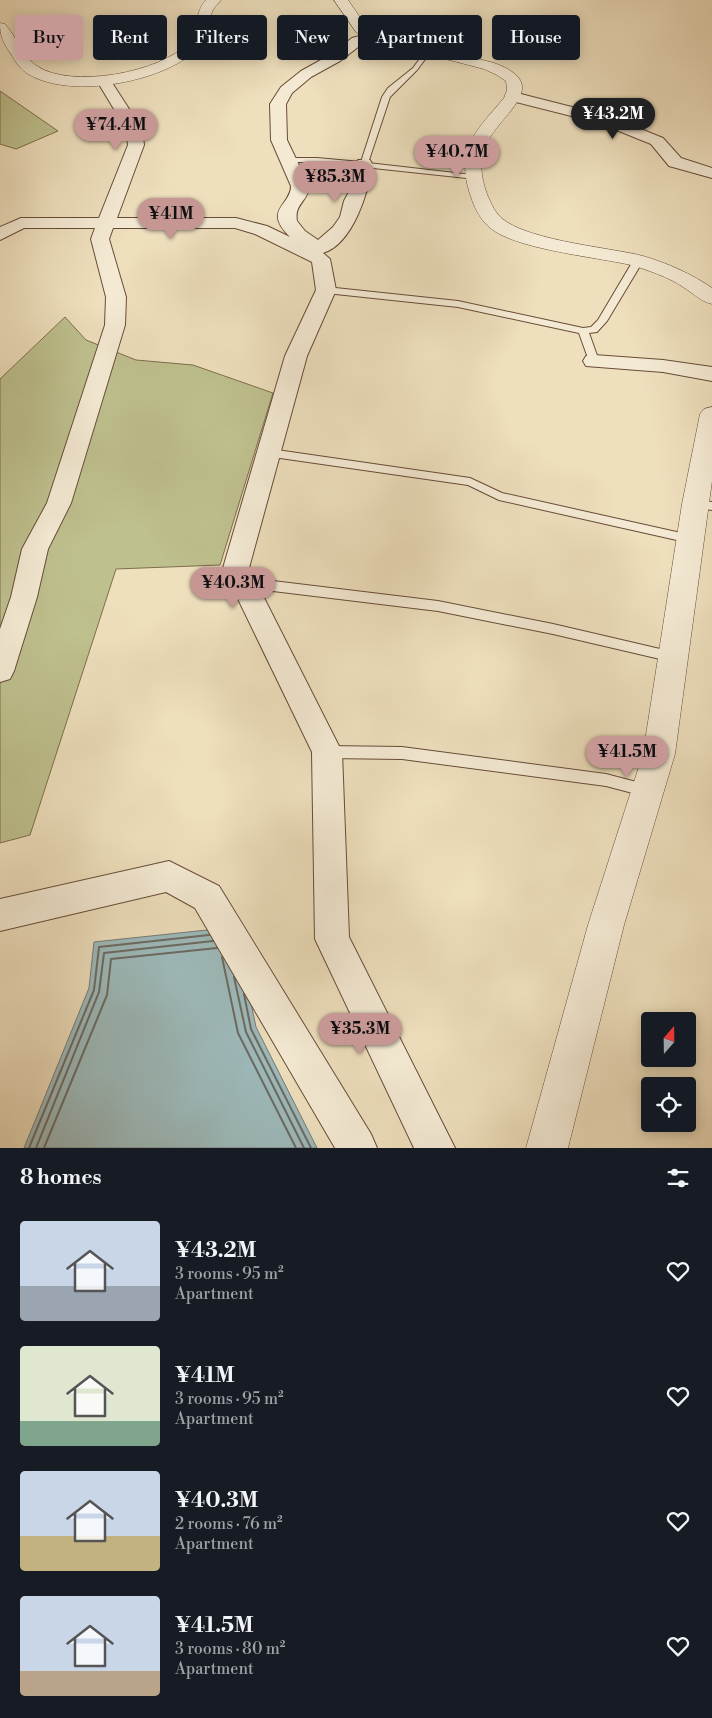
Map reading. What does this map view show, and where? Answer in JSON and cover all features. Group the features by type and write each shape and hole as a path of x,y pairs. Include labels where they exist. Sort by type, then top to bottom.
{"street":[{"path":"0,27 25,63 41,76 78,82 104,81 159,67 186,52 200,37 202,14 205,7 214,0"},
{"path":"341,0 358,23"},
{"path":"358,42 335,58 306,74 286,90 278,104 279,140 300,186 300,193 288,208 288,220 296,235 321,254 326,290 296,356 236,568 327,752 332,938 435,1148"},
{"path":"466,60 505,72 512,79 516,89 513,97 478,140 472,162 473,177 485,212 495,224 507,232 523,237 638,261 689,281 712,298"},
{"path":"0,671 24,597 35,548 59,504 115,325 116,297 100,239 136,145 134,129 104,81"},
{"path":"513,97 605,120 657,141 675,162 712,173"},
{"path":"321,254 349,217 353,201 361,186 364,164"},
{"path":"0,234 21,223 236,223 260,230 321,254"},
{"path":"594,361 663,366 712,374"},
{"path":"547,1148 606,925 659,754 690,539 703,505 712,414"},
{"path":"0,915 170,876 206,897 357,1148"}],"lane":[{"path":"364,164 386,97 422,60"},
{"path":"288,160 364,164 473,177"},
{"path":"326,290 458,304 583,331 594,330 602,321 638,261"},
{"path":"583,331 594,361"},
{"path":"270,453 470,482 508,499 690,539"},
{"path":"247,590 273,586 438,606 553,629 673,657"},
{"path":"327,752 402,753 606,780 648,791"}],"green space":[{"path":"0,91 58,131 16,149 0,144"},
{"path":"65,317 86,340 136,360 193,365 273,393 220,565 116,569 30,835 0,843 0,379"}],"water":[{"path":"235,927 256,1027 317,1148 24,1148 89,988 94,942"}]}
